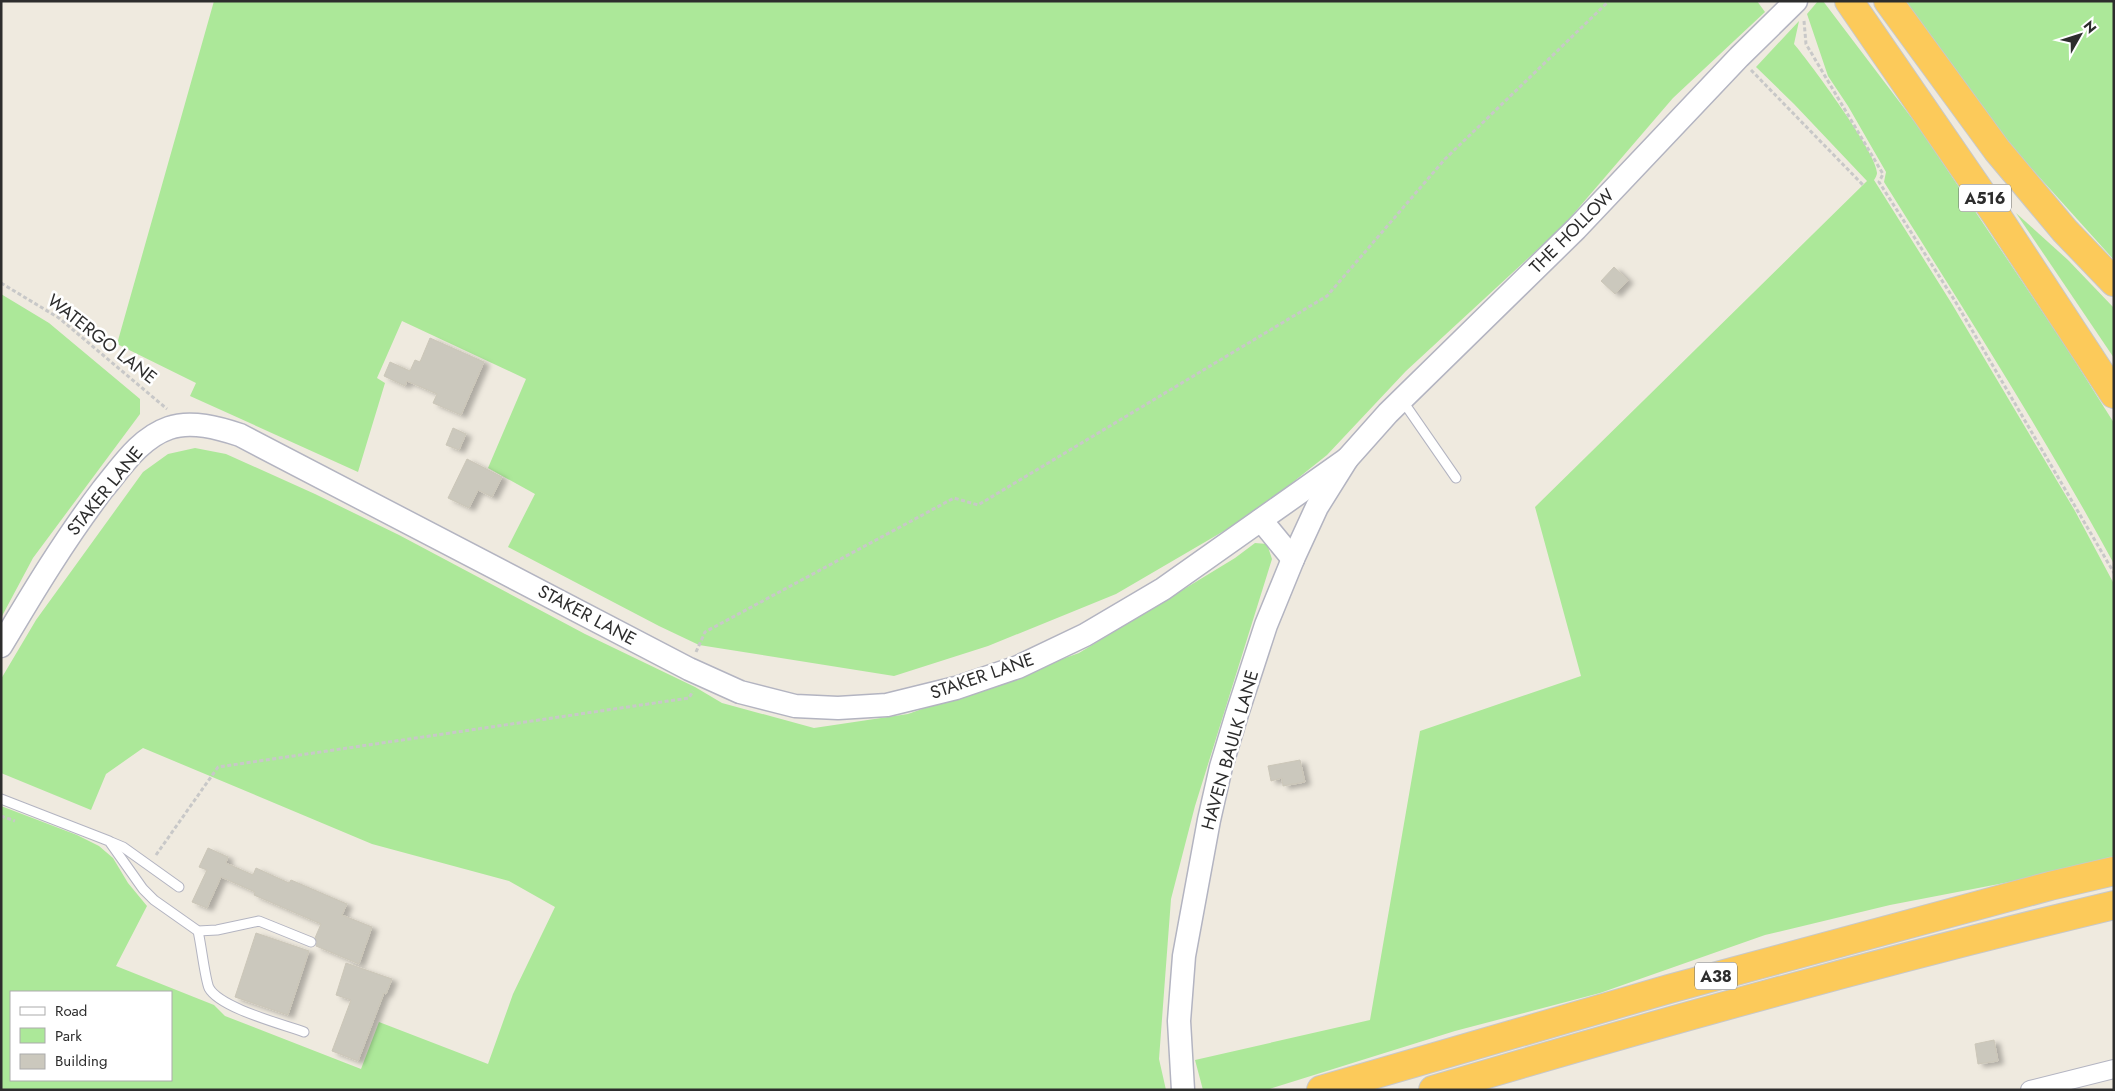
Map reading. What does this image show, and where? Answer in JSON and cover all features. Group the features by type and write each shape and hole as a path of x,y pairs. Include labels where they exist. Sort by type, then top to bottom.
{"highway":[{"name":"A516","path":"1888,1 1997,150 2065,231 2114,282"},
{"name":"A516","path":"1850,3 1997,216 2114,394"},
{"name":"A38","path":"1322,1090 1678,986 2050,886 2114,871"},
{"name":"A38","path":"1433,1090 1680,1019 1980,938 2114,905"}],"street":[{"name":"THE HOLLOW","path":"1346,459 1402,400 1576,229 1738,57 1795,3"},
{"name":"STAKER LANE","path":"1,646 47,567 125,462 149,438 171,427 193,425 218,428 240,435 695,672 740,692 795,706 829,708 886,705 956,688 1018,667 1085,636 1163,589 1346,459"},
{"name":"HAVEN BAULK LANE","path":"1183,1090 1179,1022 1180,991 1190,917 1221,767 1266,625 1317,507 1346,459"},
{"path":"1261,520 1293,559"},
{"path":"2030,1090 2114,1069"}],"lane":[{"path":"1402,400 1456,478"},
{"path":"1,799 123,847 179,887"},
{"path":"108,841 143,889 154,900 198,931 217,930 259,921 311,942"},
{"path":"198,931 209,988 218,998 236,1008 304,1032"}],"path":[{"path":"147,864 162,848 218,767 689,698 705,632 954,498 978,505 1327,296 1445,159 1609,1"},
{"path":"1795,3 1803,16 1806,44 1883,174 1879,182 1955,301 2114,573"},
{"path":"1738,57 1863,185"},
{"name":"WATERGO LANE","path":"1,283 59,318 167,408 171,427"}],"green space":[{"path":"214,1 1757,1 1765,12 1673,98 1563,226 1406,371 1327,455 1253,514 1116,594 988,646 894,676 699,645 508,547 535,494 488,468 526,379 402,321 377,378 385,383 358,472 190,396 196,383 117,344"},
{"path":"1818,1 1823,1 1920,129 2066,347 2114,423 2114,564 2031,419 1884,182 1886,172 1848,106 1828,76 1807,14"},
{"path":"1901,1 2114,1 2114,260 2005,139"},
{"path":"1799,21 1794,44 1855,128 1874,162 1877,173 1874,180 1952,304 2075,511 2114,584 2114,862 1890,905 1765,935 1600,993 1455,1031 1266,1090 1203,1090 1195,1060 1370,1020 1420,731 1581,676 1535,507 1867,181 1756,67"},
{"path":"2016,213 2068,260 2114,308 2114,358"},
{"path":"1,294 49,323 140,399 140,414 33,558 1,618"},
{"path":"195,448 226,454 315,494 399,535 585,634 695,687 722,703 814,728 908,714 1079,653 1235,558 1255,543 1267,544 1272,559 1195,806 1171,899 1159,1059 1166,1090 1,1090 1,806 77,835 99,846 113,858 128,883 147,906 116,966 214,1005 225,1016 361,1069 379,1022 488,1064 513,994 555,907 509,881 372,844 143,748 106,774 91,810 1,773 1,679 36,620 143,472 168,454"}],"building":[{"path":"1614,267 1628,280 1615,294 1601,281"},
{"path":"430,338 484,362 461,415 433,403 437,394 407,381 405,386 384,376 390,362 410,371 415,360 420,362"},
{"path":"453,428 466,434 459,450 446,445"},
{"path":"467,459 502,477 492,497 478,490 469,508 448,498"},
{"path":"1300,760 1305,782 1283,786 1282,778 1271,781 1268,766"},
{"path":"208,848 228,857 226,863 253,875 256,868 289,883 291,880 347,904 342,915 372,927 359,964 316,946 315,938 321,924 254,895 255,892 221,877 207,908 192,902 207,870 199,867"},
{"path":"256,933 309,951 288,1015 235,997"},
{"path":"346,963 392,979 386,994 384,993 358,1061 332,1051 351,1000 336,995"},
{"path":"1994,1040 1998,1061 1978,1064 1975,1044"}]}
